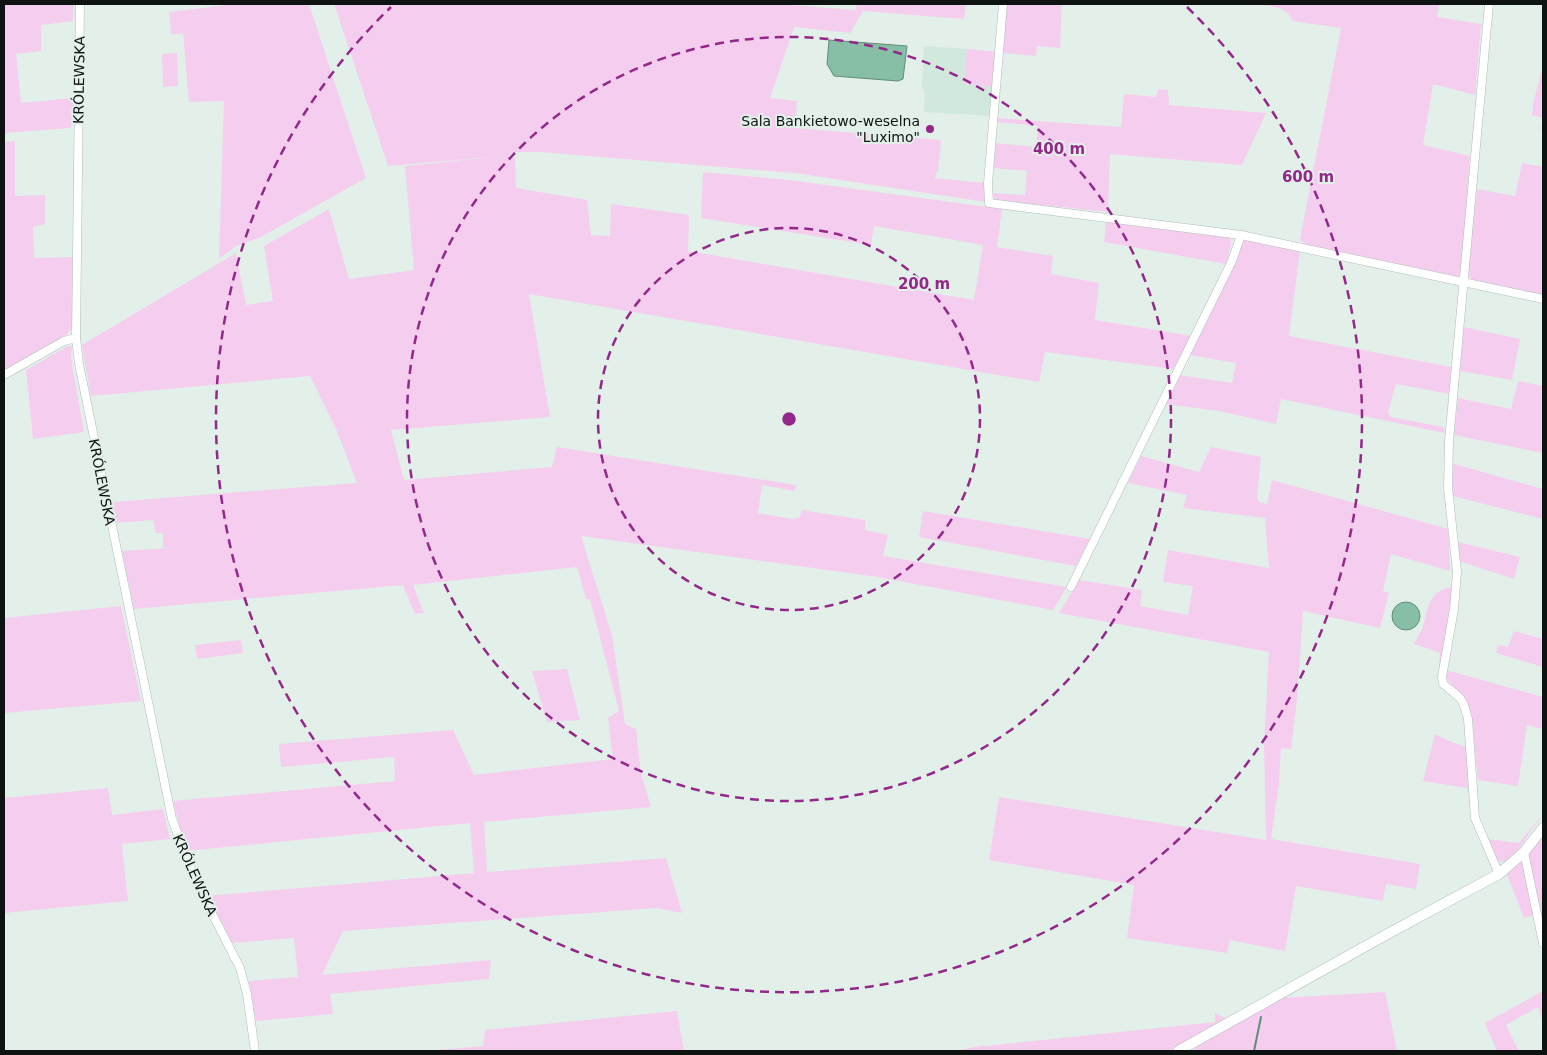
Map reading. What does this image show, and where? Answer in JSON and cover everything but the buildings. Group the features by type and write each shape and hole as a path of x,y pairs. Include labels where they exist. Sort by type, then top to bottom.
{"street":[{"name":"KRÓLEWSKA","path":"80,4 76,338 98,462 172,820 186,862 243,976 255,1051"},
{"path":"1003,4 988,183 989,203 1241,234 1543,299"},
{"path":"1489,4 1449,441 1448,488 1456,572 1454,610 1442,677 1443,684 1460,695 1464,704 1469,728 1475,818 1500,874"},
{"path":"1071,587 1232,261 1241,234"},
{"path":"4,375 64,341 76,338"},
{"path":"1178,1051 1500,874 1524,852 1543,828"},
{"path":"1524,852 1543,943"}],"shaded area":[{"path":"4,4 74,4 73,21 41,25 41,51 16,54 21,103 73,98 73,123 70,128 4,133"},
{"path":"235,4 309,4 366,178 259,238 236,246 219,259 224,101 189,102 183,34 171,34 169,12"},
{"path":"334,4 777,4 855,10 857,4 966,4 964,19 863,11 850,33 794,27 770,98 797,101 795,128 941,140 938,172 936,172 935,178 986,183 986,202 795,173 540,152 515,152 509,155 509,158 515,158 516,188 587,200 591,235 610,236 611,204 689,215 688,251 974,300 983,245 874,226 871,245 701,218 703,172 789,180 1002,209 997,247 1053,256 1051,274 1099,283 1095,320 1192,336 1173,369 1045,352 1039,382 529,294 550,417 391,430 404,480 552,467 557,447 796,485 795,491 762,485 758,513 792,519 799,518 802,510 865,520 865,530 888,535 883,556 1067,587 1053,610 878,577 581,536 612,635 625,724 636,729 641,773 651,807 484,822 487,872 666,858 682,913 656,908 343,931 322,975 491,960 489,979 330,994 333,1014 256,1021 249,981 298,977 294,938 232,943 207,896 474,873 470,823 186,851 173,801 395,781 394,757 281,767 279,744 453,730 474,775 613,759 608,718 619,711 590,599 586,599 577,567 413,585 424,613 415,614 403,585 134,609 122,551 168,548 163,547 163,533 156,533 153,520 116,523 113,502 357,483 337,431 310,376 91,396 82,345 236,253 246,305 273,301 264,246 329,209 349,279 414,270 405,166 503,156 388,166"},
{"path":"1007,4 1062,4 1060,48 1037,46 1036,56 1003,53"},
{"path":"1247,4 1439,4 1437,17 1481,24 1475,95 1433,84 1423,145 1470,156 1461,274 1457,277 1306,245 1300,239 1341,28 1292,21 1289,15 1280,8"},
{"path":"829,40 907,46 903,79 898,81 834,76 827,64"},
{"path":"924,46 967,49 964,84 994,87 992,116 924,112 925,94 922,85"},
{"path":"967,49 997,52 994,87 964,84"},
{"path":"177,53 178,86 163,87 162,54"},
{"path":"1543,64 1543,118 1532,115"},
{"path":"1158,89 1168,90 1169,105 1266,113 1242,165 1110,154 1108,212 996,200 991,193 1025,195 1027,171 993,168 995,143 1036,147 1038,126 997,122 997,118 1121,127 1124,94 1156,97"},
{"path":"15,141 15,196 45,195 45,224 33,227 34,258 73,257 73,326 62,339 53,345 4,371 4,142"},
{"path":"1522,163 1543,167 1543,296 1471,279 1467,272 1473,202 1476,202 1477,189 1515,196"},
{"path":"1106,221 1230,238 1231,245 1226,264 1104,242"},
{"path":"1245,240 1300,250 1289,336 1451,367 1450,394 1396,384 1388,412 1391,417 1443,427 1445,433 1281,399 1276,424 1219,411 1165,404 1179,375 1232,383 1236,363 1189,355 1241,244"},
{"path":"1464,327 1520,339 1512,380 1460,371"},
{"path":"68,346 72,346 71,358 84,432 33,439 26,370"},
{"path":"1518,381 1543,386 1543,453 1454,435 1458,398 1511,409"},
{"path":"1211,447 1261,457 1257,497 1259,502 1267,504 1272,480 1448,529 1450,571 1391,554 1383,591 1389,593 1380,628 1303,611 1297,700 1291,749 1281,748 1279,784 1271,839 1420,864 1416,889 1386,884 1383,901 1296,886 1285,951 1230,940 1227,953 1127,938 1134,885 989,860 999,797 1266,840 1264,745 1269,652 1059,613 1079,580 1142,590 1140,606 1188,615 1193,586 1163,582 1168,550 1269,568 1265,518 1183,508 1187,495 1128,483 1141,456 1199,472"},
{"path":"1451,463 1543,489 1543,519 1453,496"},
{"path":"923,511 1090,539 1076,566 919,537"},
{"path":"1458,542 1520,557 1514,579 1459,561"},
{"path":"1452,587 1440,680 1438,681 1440,653 1414,644 1422,628 1428,606 1434,596 1444,589"},
{"path":"1406,602 1416,606 1420,616 1416,626 1406,630 1396,626 1392,616 1396,606"},
{"path":"121,606 141,701 4,713 4,618"},
{"path":"1514,631 1543,639 1543,667 1496,653 1498,645 1508,647"},
{"path":"241,640 243,653 197,659 195,645"},
{"path":"567,669 580,720 547,722 532,671"},
{"path":"1446,670 1543,697 1543,729 1527,725 1518,786 1478,780 1471,713 1467,701 1445,677"},
{"path":"1435,734 1467,747 1468,796 1467,788 1423,781"},
{"path":"108,788 112,815 163,809 170,839 122,844 128,901 4,913 4,798"},
{"path":"1543,814 1517,851 1506,862 1498,861 1486,839 1519,843"},
{"path":"1543,832 1543,931 1528,854"},
{"path":"1520,861 1523,863 1535,915 1524,918 1506,873"},
{"path":"1543,991 1543,1023 1538,1007 1506,1025 1519,1051 1497,1051 1485,1023"},
{"path":"1385,992 1397,1051 1196,1051 1195,1047 1280,998"},
{"path":"677,1011 684,1051 424,1051 483,1046 485,1030"},
{"path":"1215,1013 1226,1018 1170,1051 953,1051 985,1045 1215,1022"}],"waterway":[{"path":"1254,1051 1261,1017"}],"place":[{"name":"Sala Bankietowo-weselna \"Luximo\"","path":"930,129"}]}
